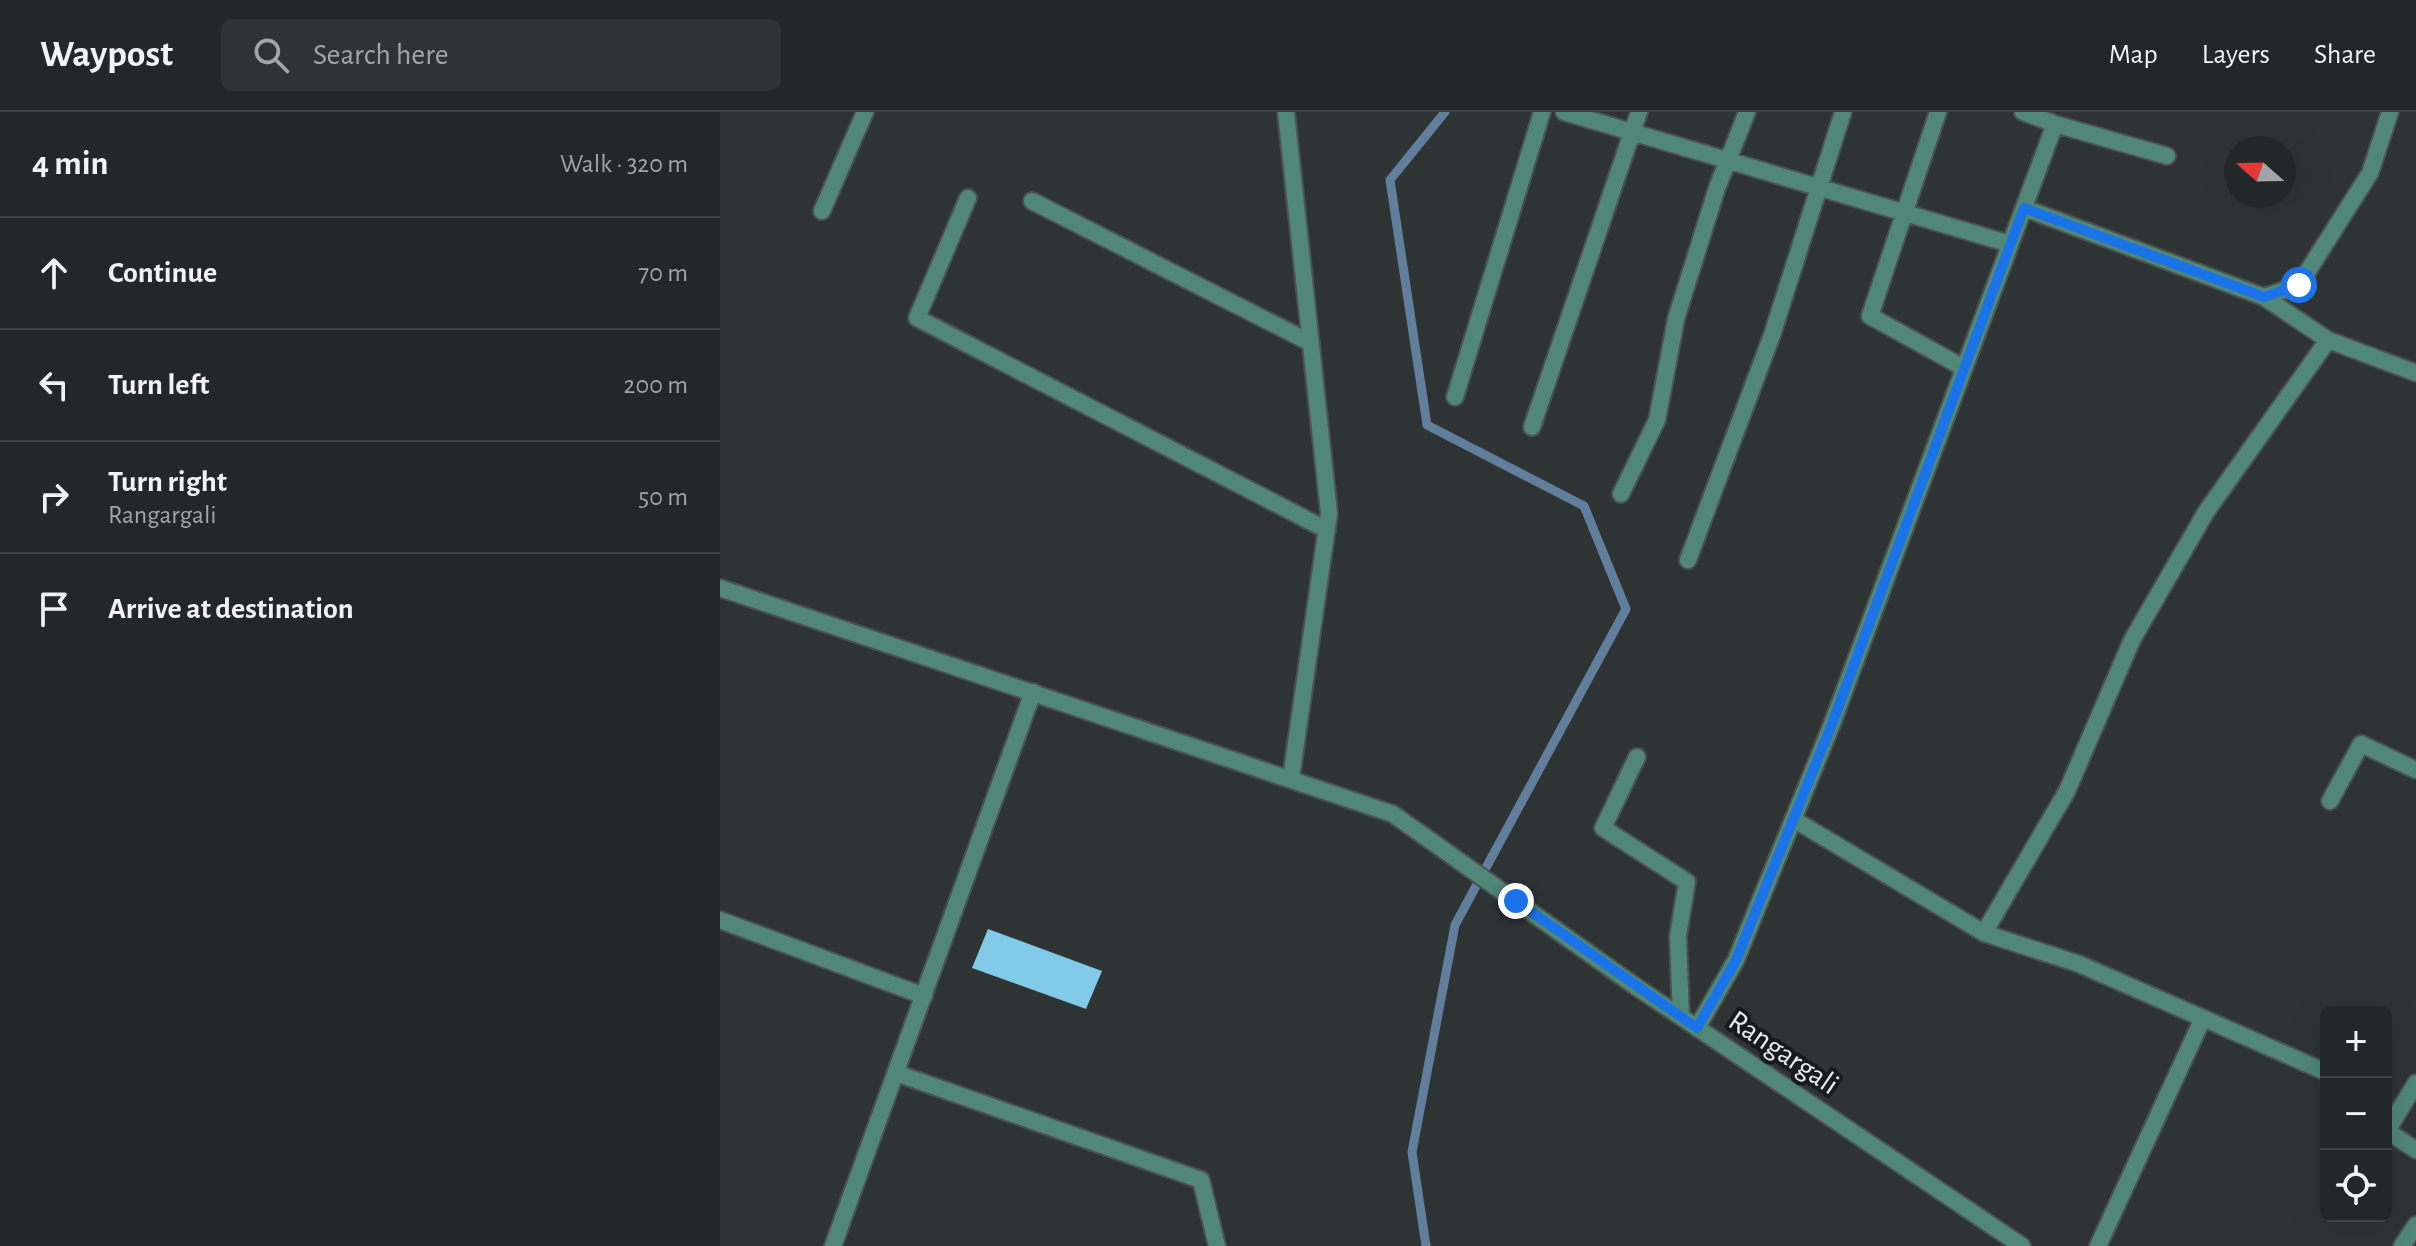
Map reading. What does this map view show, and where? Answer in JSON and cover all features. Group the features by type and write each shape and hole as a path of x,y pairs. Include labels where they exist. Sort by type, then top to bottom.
{"street":[{"path":"822,211 865,112"},
{"path":"1286,112 1329,513 1291,778"},
{"path":"1455,397 1542,112"},
{"path":"1564,112 2010,244"},
{"path":"1532,427 1639,112"},
{"path":"1621,494 1657,420 1676,319 1747,112"},
{"path":"1688,560 1772,335 1843,112"},
{"path":"1938,112 1870,316 1964,368"},
{"path":"2023,112 2167,156"},
{"path":"2264,297 2299,285 2370,173 2390,112"},
{"path":"1697,1028 1736,960 1832,724 2055,124"},
{"path":"968,198 917,318 1327,530"},
{"path":"1032,201 1311,343"},
{"path":"2024,208 2264,297 2328,340 2416,373"},
{"path":"1984,933 2067,791 2132,640 2206,512 2328,340"},
{"name":"Rangargali","path":"720,588 1393,814 1697,1028 2022,1246"},
{"path":"833,1246 1033,692"},
{"path":"2330,801 2361,744 2416,770"},
{"path":"1637,757 1603,828 1687,882 1678,936 1681,1017"},
{"path":"1793,819 1984,933 2079,964 2320,1069"},
{"path":"720,920 924,996"},
{"path":"2098,1246 2203,1018"},
{"path":"896,1073 1201,1180 1217,1246"},
{"path":"2416,1083 2387,1131 2416,1150"},
{"path":"2392,1102 2402,1106"},
{"path":"2402,1246 2416,1225"}],"building":[{"path":"988,929 1102,971 1086,1009 972,968"}],"waterway":[{"path":"1426,1246 1412,1152 1455,925 1626,609 1584,506 1427,425 1390,180 1445,112"}],"route":[{"path":"1516,901 1697,1028 1736,960 1832,724 2024,208 2264,297 2299,285"}]}
